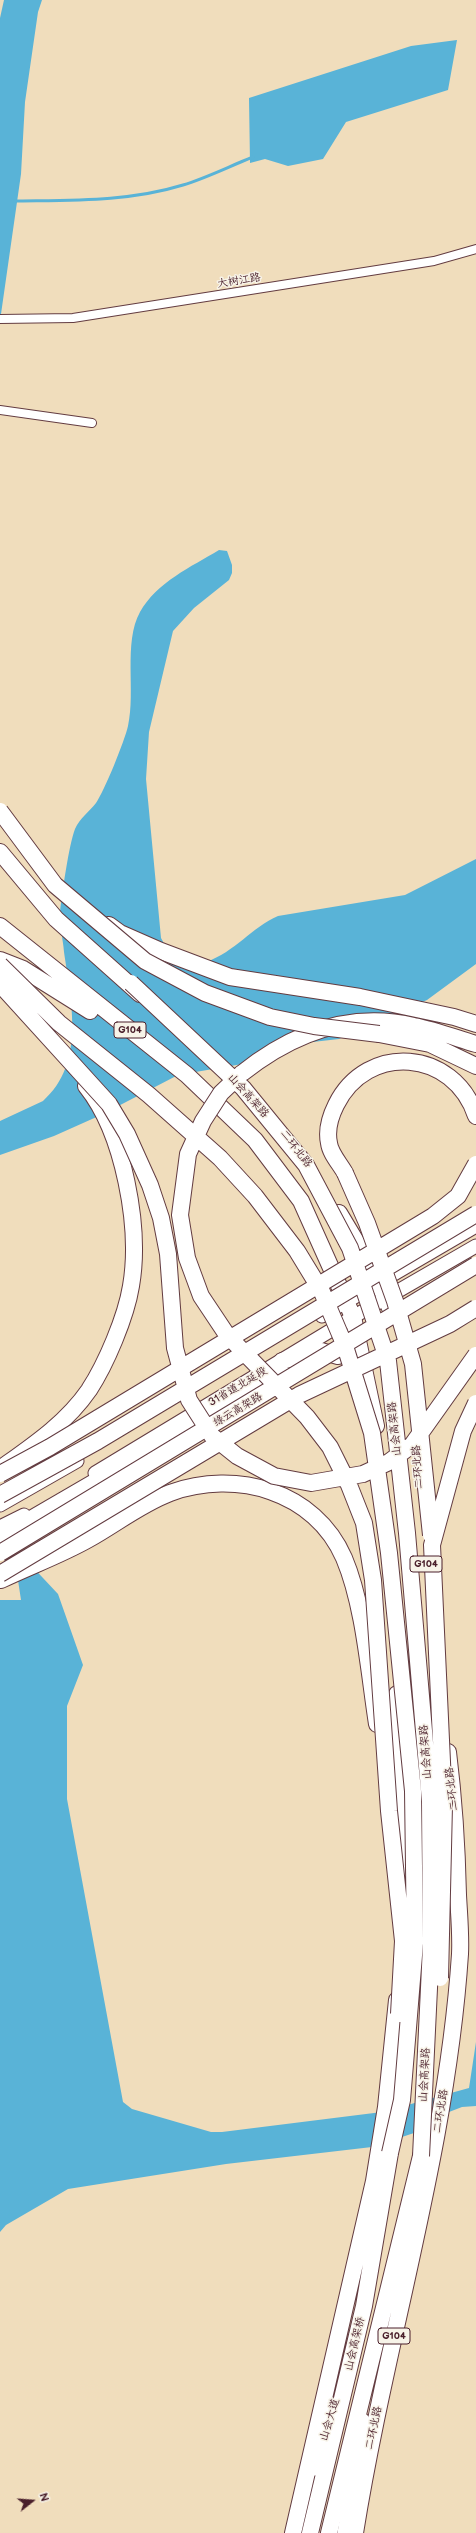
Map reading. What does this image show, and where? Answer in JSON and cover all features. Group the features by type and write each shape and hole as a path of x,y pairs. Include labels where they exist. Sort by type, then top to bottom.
{"highway":[{"path":"0,811 55,885 145,961 205,993 270,1017 430,1044 476,1066"},
{"name":"山会高架路","path":"0,841 52,908 243,1088 306,1164 350,1248 388,1361 412,1580 430,1801 431,1946 421,2156"},
{"name":"二环北路","path":"0,852 56,919 243,1086 305,1156 379,1282 387,1299 412,1369 419,1481 434,1651 455,1810 460,1953 444,2089 436,2140 368,2451 356,2533"},
{"path":"55,885 120,932 161,951 230,977 360,997 454,1017 476,1024"},
{"name":"G104","path":"0,926 186,1075 255,1140 301,1201 348,1300 366,1376 382,1457 390,1544 400,1780 403,1942 386,2107 385,2150 294,2533"},
{"path":"0,960 23,969 50,984 186,1075"},
{"name":"山会高架路","path":"0,965 59,1023 149,1095 220,1158 256,1196 297,1251 322,1292 345,1346 372,1433 389,1553 413,1791 415,1943 402,2100 385,2150"},
{"path":"0,984 50,1042 95,1098 115,1142 129,1187 134,1245 131,1286 112,1348 89,1390 55,1428 0,1469"},
{"path":"385,2150 403,1941 386,1777 373,1580 364,1523 349,1485 330,1447 307,1417 227,1335 201,1296 188,1258 180,1216 188,1154 203,1120 221,1093 259,1060 288,1041 310,1032 341,1024 374,1022 414,1025 476,1044"},
{"path":"50,1042 109,1104 127,1134 150,1185 161,1218 168,1254 175,1348 189,1400 212,1436 237,1456 274,1476 311,1483 363,1474 389,1462 412,1445 476,1355"},
{"path":"421,2156 432,2105 443,1945 444,1805 432,1545 413,1364 395,1301 367,1223 329,1144 329,1119 340,1096 354,1079 374,1067 397,1061 435,1067 452,1078 464,1091 476,1116"},
{"path":"0,1474 50,1447 433,1216 458,1196 476,1164"},
{"path":"0,1494 98,1441 476,1214"},
{"name":"绿云高架路","path":"0,1553 476,1265"},
{"path":"0,1574 299,1395 444,1327 476,1308"},
{"path":"282,1361 321,1351 343,1357 366,1376"},
{"path":"0,1537 321,1351"},
{"path":"432,1545 463,1431 476,1402"},
{"path":"0,1580 88,1540 151,1502 184,1489 203,1484 233,1482 280,1494 298,1504 332,1535 344,1558 352,1580 361,1625 386,1777"},
{"name":"山会高架桥","path":"310,2533 364,2306 385,2150"},
{"name":"山会高架桥","path":"329,2533 382,2310 421,2156"}],"main road":[{"path":"0,1505 476,1226"},
{"name":"31省道北延段","path":"0,1527 38,1508 353,1317 387,1299 476,1246"},
{"name":"山会大道","path":"294,2533 364,2306"},
{"path":"344,2533 382,2310"}],"street":[{"name":"大树江路","path":"2,319 73,318 434,261 476,249"},
{"path":"1,410 92,423"}],"water":[{"path":"4,0 42,0 38,12 25,102 21,174 0,321 0,18"},
{"path":"457,40 448,90 346,122 323,159 288,166 265,159 250,163 249,98 411,46"},
{"path":"219,550 227,551 232,565 232,573 229,580 194,608 173,631 149,732 146,779 161,938 166,947 206,962 226,952 260,926 278,916 405,895 476,859 476,964 427,1000 339,1039 295,1044 254,1062 178,1075 101,1115 54,1136 0,1155 0,1121 43,1101 57,1086 65,1069 70,1050 72,1011 60,917 64,882 70,846 75,829 100,797 114,766 128,726 131,698 131,652 135,624 147,601 165,584 186,569"},
{"path":"28,1562 58,1594 83,1665 67,1706 67,1799 123,2102 132,2109 211,2132 222,2132 382,2112 469,2088 476,2042 476,2106 462,2107 449,2112 438,2125 372,2147 226,2164 68,2189 6,2225 0,2232 0,1600 21,1600 16,1567"}],"waterway":[{"path":"13,201 99,199 141,195 162,191 192,182 253,157"}]}
